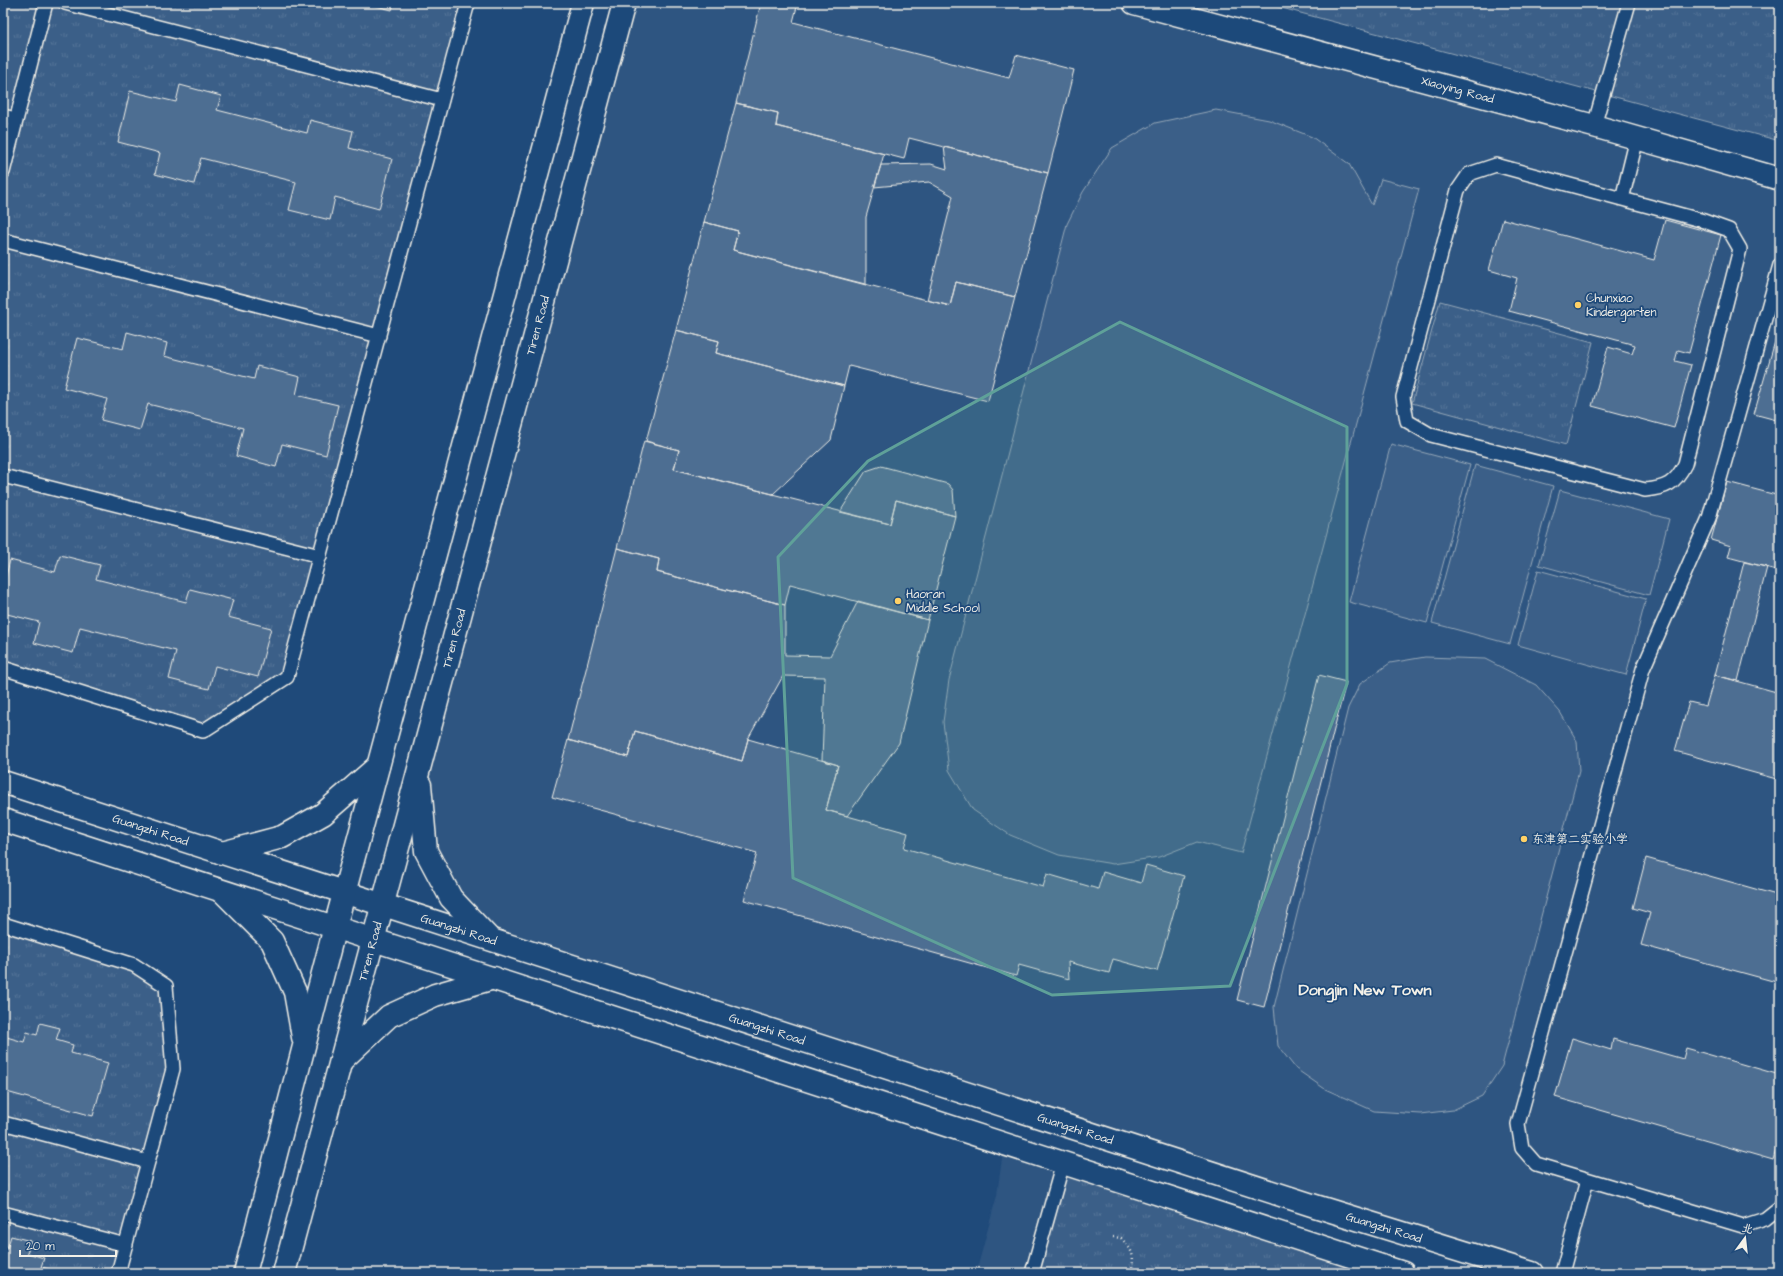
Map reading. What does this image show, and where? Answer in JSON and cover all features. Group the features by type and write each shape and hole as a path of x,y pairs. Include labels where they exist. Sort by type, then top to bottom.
{"street":[{"path":"245,1273 344,892 583,3"},
{"name":"Tiren Road","path":"284,1273 624,3"},
{"name":"Xiaoying Road","path":"1134,3 1594,126 1780,179"},
{"path":"222,853 282,837 323,814 378,766"},
{"path":"418,770 426,851 451,898 490,940"},
{"name":"Guangzhi Road","path":"3,782 1315,1206 1532,1273"},
{"path":"3,820 1403,1273"},
{"path":"222,891 272,940 295,992 304,1045"},
{"path":"341,1061 389,1016 435,995 494,978"}],"lane":[{"path":"3,172 46,3"},
{"path":"65,3 442,100"},
{"path":"3,668 203,731 287,677 468,3"},
{"path":"1594,126 1629,3"},
{"path":"3,116 16,119"},
{"path":"1622,199 1636,138"},
{"path":"1496,165 1622,199 1704,221 1729,230 1740,249 1685,464 1678,478 1662,488 1645,490 1431,435 1407,421 1403,397 1458,190 1469,174 1496,165"},
{"path":"3,240 379,336"},
{"path":"1780,265 1709,518 1643,669 1518,1124 1522,1148 1536,1164 1743,1226 1765,1219 1780,1207"},
{"path":"3,476 320,556"},
{"path":"3,924 134,965 166,986 173,1069 118,1273"},
{"path":"3,1123 148,1162"},
{"path":"1032,1273 1063,1163"},
{"path":"1562,1273 1588,1180"},
{"path":"3,1214 126,1245"}],"path":[{"path":"1113,1237 1121,1238 1132,1250 1133,1265 1131,1273"}],"highlighted area":[{"path":"1120,322 1347,427 1347,684 1230,986 1052,995 793,878 778,557 868,461"}],"shaded area":[{"name":"Haoran Middle School","path":"624,3 1133,3 1780,179 1780,1273 1534,1273 490,939 426,851 418,770"},
{"path":"1004,1144 1403,1273 976,1273 997,1195"}],"green space":[{"path":"3,3 468,3 287,677 203,731 3,668"},
{"path":"1263,3 1780,3 1780,141"},
{"path":"1216,110 1269,120 1312,137 1349,164 1372,205 1381,179 1419,189 1241,853 1197,842 1159,857 1113,864 1059,855 1010,835 973,810 949,770 943,722 949,680 1067,224 1083,192 1112,148 1155,123"},
{"path":"1440,301 1593,342 1566,445 1412,403"},
{"path":"1391,444 1470,465 1427,623 1349,602"},
{"path":"1475,465 1553,486 1510,644 1432,623"},
{"path":"1560,490 1669,519 1649,595 1539,565"},
{"path":"1538,570 1646,599 1626,675 1518,645"},
{"path":"1425,657 1485,659 1536,685 1560,712 1577,741 1579,771 1502,1066 1482,1096 1453,1110 1420,1114 1374,1111 1325,1089 1296,1069 1278,1046 1274,1007 1348,708 1360,684 1390,663"},
{"path":"3,924 134,965 166,986 173,1069 117,1273 3,1273"},
{"path":"1063,1163 1403,1273 1032,1273"}],"building":[{"path":"364,3 394,3 392,10"},
{"path":"761,3 798,3 793,22 1009,78 1016,55 1074,70 1048,173 909,138 904,159 776,126 778,113 736,103"},
{"path":"180,85 221,96 217,110 307,133 310,120 353,131 349,148 392,159 379,209 335,197 330,220 289,210 296,182 201,158 194,184 155,174 160,153 118,142 130,91 176,102"},
{"path":"736,103 778,113 776,126 884,154 866,217 866,285 733,250 738,231 704,222"},
{"path":"944,147 1048,173 1015,297 956,282 950,306 927,300 953,196 929,182 874,187 881,165 931,164 947,169"},
{"path":"1503,219 1654,260 1665,220 1721,235 1689,353 1678,350 1675,361 1691,365 1674,428 1592,406 1608,347 1632,354 1635,345 1509,311 1517,278 1489,270"},
{"path":"704,222 738,231 733,250 950,306 956,282 1015,297 988,401 849,366 844,386 716,353 719,341 676,330"},
{"path":"1780,324 1780,421 1754,414"},
{"path":"676,330 719,341 716,353 844,386 831,440 773,494 674,469 679,450 646,441"},
{"path":"127,332 167,343 164,356 254,379 257,366 300,377 296,395 338,405 326,455 282,444 276,467 236,456 243,428 148,404 140,430 101,420 107,399 64,388 77,338 123,349"},
{"path":"644,441 679,450 674,469 890,524 896,500 955,516 928,620 790,584 785,605 657,572 659,559 617,548"},
{"path":"881,466 948,484 953,490 955,516 896,500 890,524 840,512 866,471"},
{"path":"1727,482 1780,496 1780,571 1728,557 1731,546 1711,540"},
{"path":"617,548 659,559 657,572 785,605 785,655 830,656 858,601 928,620 899,743 847,816 826,810 838,765 822,760 825,677 783,676 748,739 742,761 635,731 628,757 568,740"},
{"path":"60,555 100,565 96,579 186,602 190,589 233,600 228,617 271,628 258,677 215,666 209,689 169,679 176,651 80,627 73,653 34,643 39,622 3,613 3,588 10,560 55,572"},
{"path":"1744,562 1767,567 1738,681 1715,675"},
{"path":"1319,675 1346,682 1264,1007 1237,1000"},
{"path":"1715,675 1780,693 1780,780 1675,751 1689,702 1706,706"},
{"path":"635,731 742,761 748,739 838,765 826,810 908,833 904,848 1043,887 1047,874 1098,889 1103,872 1141,883 1146,865 1184,876 1157,971 1113,959 1109,973 1068,962 1069,979 1019,965 1016,976 744,900 757,853 552,797 568,740 628,757"},
{"path":"1646,858 1780,896 1780,983 1641,945 1650,913 1633,908"},
{"path":"40,1023 60,1028 56,1040 73,1045 71,1053 108,1063 93,1116 3,1091 3,1036 24,1042 27,1032 37,1035"},
{"path":"1572,1038 1611,1050 1613,1039 1683,1059 1686,1048 1780,1075 1780,1136 1773,1160 1555,1097"},
{"path":"1780,1063 1780,1075 1777,1074"},
{"path":"11,1236 31,1241 27,1253 44,1258 41,1267 64,1273 3,1273 3,1248 7,1249"}],"place":[{"name":"Chunxiao Kindergarten","path":"1578,305"},
{"name":"Haoran Middle School","path":"898,601"},
{"name":"东津第二实验小学","path":"1524,839"}],"district":[{"name":"Dongjin New Town","path":"1365,989"}]}
